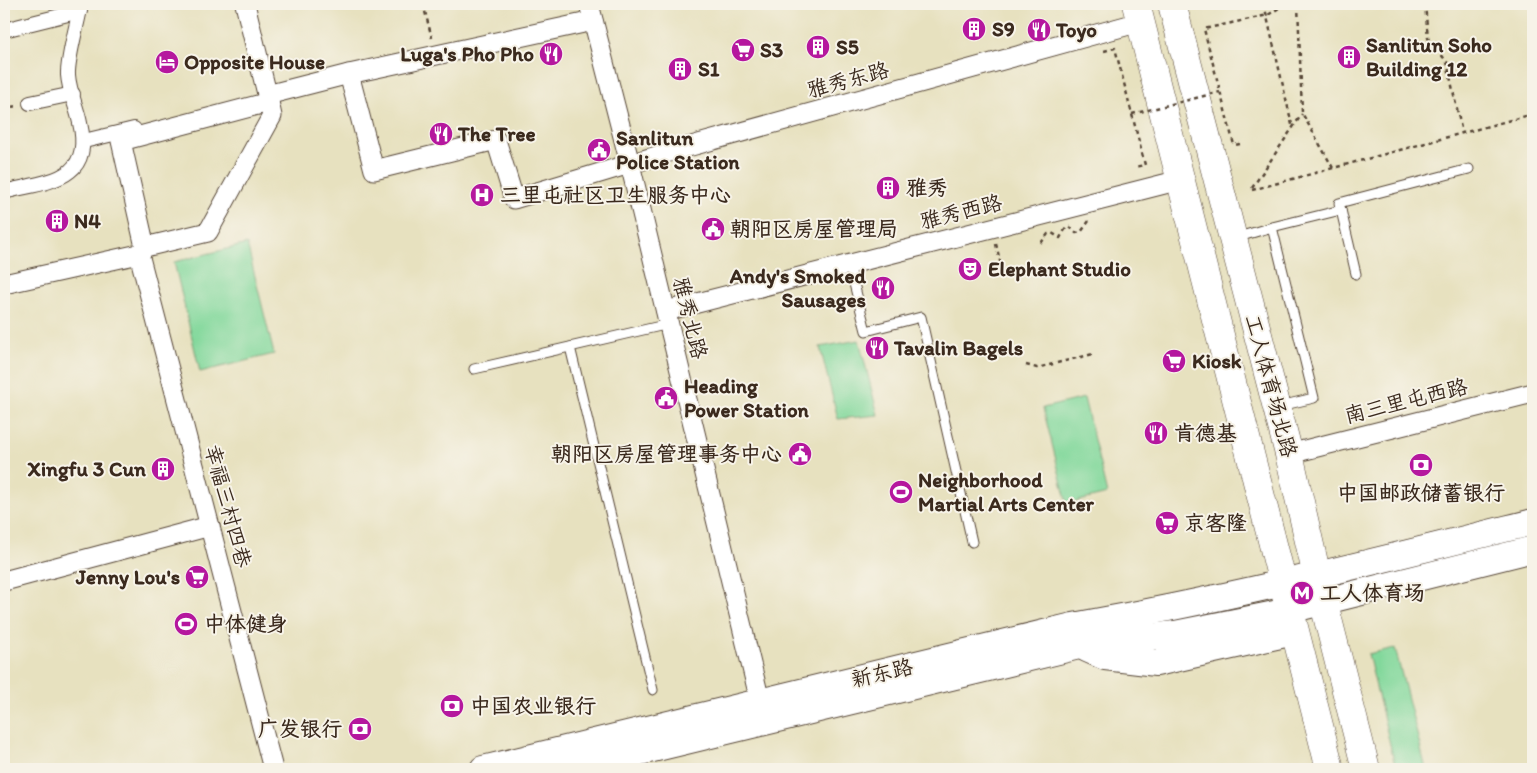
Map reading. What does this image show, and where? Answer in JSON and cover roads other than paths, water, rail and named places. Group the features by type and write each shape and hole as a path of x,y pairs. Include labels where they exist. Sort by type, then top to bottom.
{"main road":[{"name":"工人体育场北路","path":"1172,4 1289,454 1323,602 1366,769"},
{"name":"工人体育场北路","path":"1138,13 1330,769"},
{"name":"新东路","path":"483,769 1073,626 1317,576 1533,522"},
{"name":"新东路","path":"586,767 1079,646 1105,657 1156,663 1291,621 1323,602 1533,549"}],"street":[{"path":"4,284 208,232 272,116 245,4"},
{"path":"4,30 80,7 68,75 84,141 77,163 63,177 4,192"},
{"path":"84,141 268,98 349,74 436,54 591,12"},
{"name":"雅秀北路","path":"591,12 630,164 760,701"},
{"name":"雅秀东路","path":"349,74 374,170 496,140 514,198 1138,13"},
{"path":"30,102 73,94"},
{"name":"幸福三村四巷","path":"268,98 120,141 142,250 210,526 273,769"},
{"path":"111,134 142,250"},
{"name":"雅秀西路","path":"667,318 849,264 1180,180"},
{"name":"南三里屯西路","path":"1289,454 1533,393"},
{"path":"4,581 210,526"}],"lane":[{"path":"1356,274 1340,203 1469,169"},
{"path":"1232,238 1341,210"},
{"path":"1272,227 1314,398 1277,407"},
{"path":"849,264 866,331 921,317 972,542"},
{"path":"474,369 570,347 667,318"},
{"path":"570,347 653,690"}],"place":[{"name":"S9","path":"974,29"},
{"name":"Toyo","path":"1039,30"},
{"name":"S5","path":"818,47"},
{"name":"S3","path":"743,50"},
{"name":"Luga's Pho Pho","path":"551,54"},
{"name":"Sanlitun Soho Building 12","path":"1349,57"},
{"name":"Opposite House","path":"167,62"},
{"name":"S1","path":"680,69"},
{"name":"The Tree","path":"441,134"},
{"name":"Sanlitun Police Station","path":"599,150"},
{"name":"雅秀","path":"888,188"},
{"name":"三里屯社区卫生服务中心","path":"482,195"},
{"name":"N4","path":"57,221"},
{"name":"朝阳区房屋管理局","path":"713,229"},
{"name":"Elephant Studio","path":"970,269"},
{"name":"Andy's Smoked Sausages","path":"883,288"},
{"name":"Tavalin Bagels","path":"877,348"},
{"name":"Kiosk","path":"1174,361"},
{"name":"Heading Power Station","path":"666,398"},
{"name":"肯德基","path":"1156,433"},
{"name":"朝阳区房屋管理事务中心","path":"800,454"},
{"name":"中国邮政储蓄银行","path":"1421,465"},
{"name":"Xingfu 3 Cun","path":"163,469"},
{"name":"Neighborhood Martial Arts Center","path":"901,492"},
{"name":"京客隆","path":"1167,523"},
{"name":"Jenny Lou's","path":"197,577"},
{"name":"工人体育场","path":"1302,593"},
{"name":"中体健身","path":"186,624"},
{"name":"中国农业银行","path":"452,706"},
{"name":"广发银行","path":"360,729"}]}
